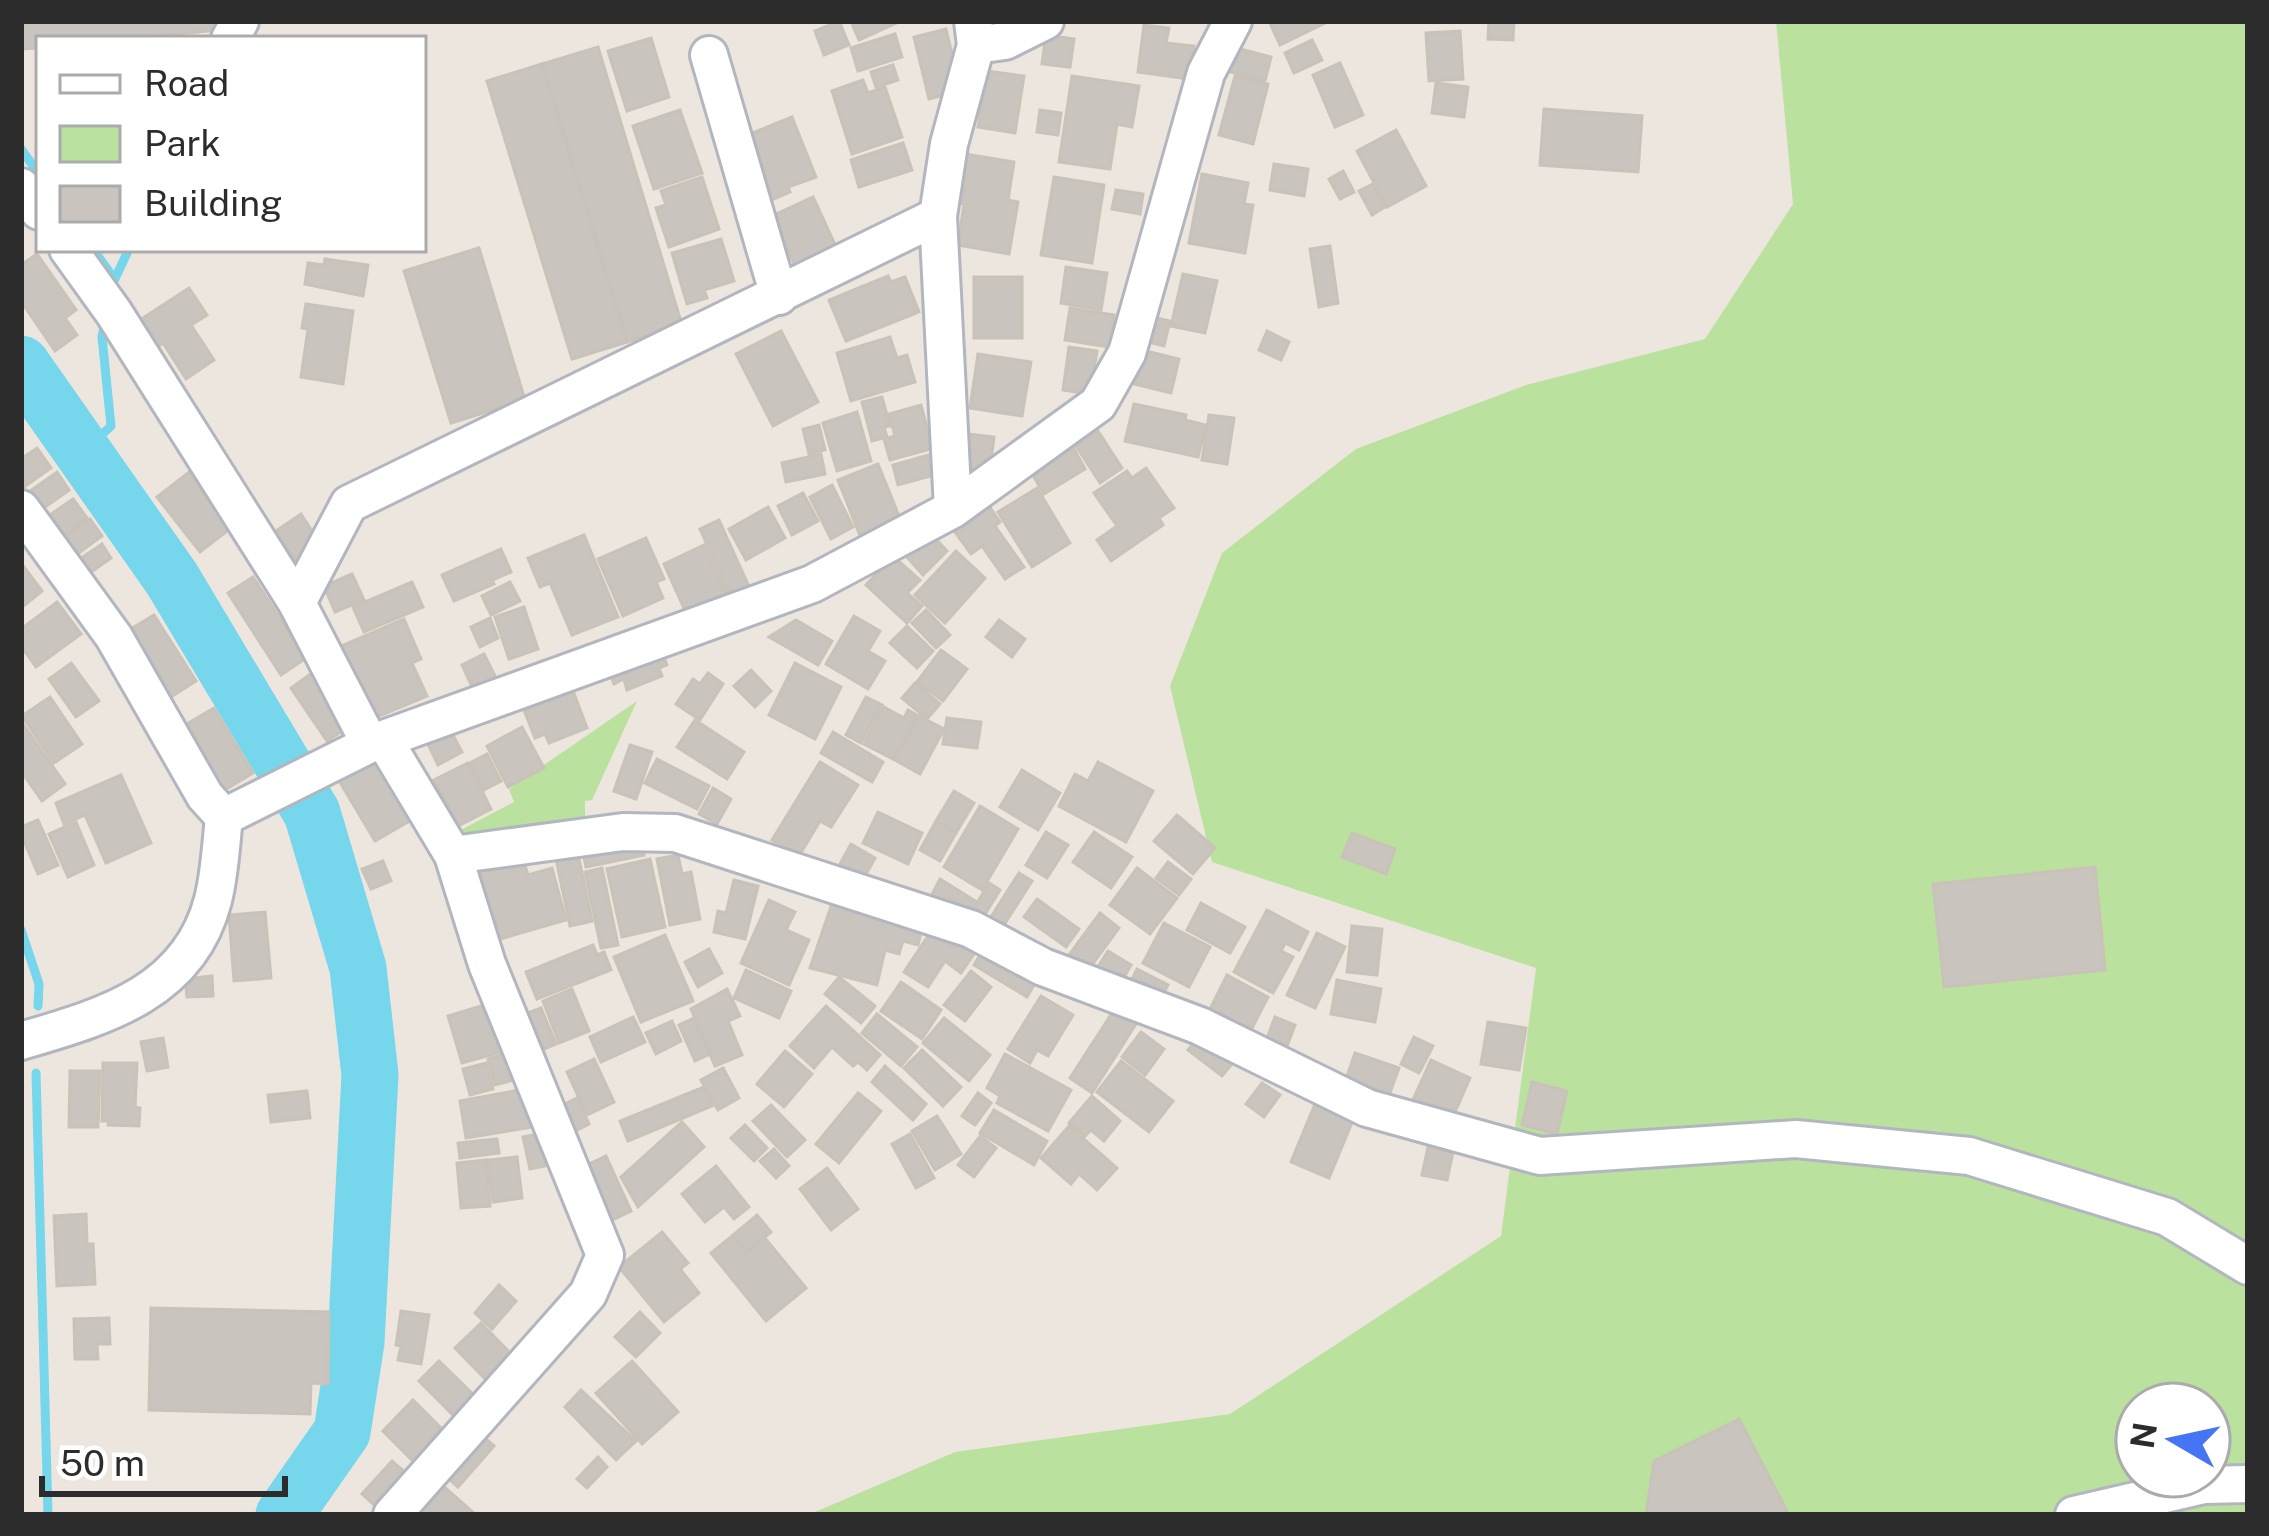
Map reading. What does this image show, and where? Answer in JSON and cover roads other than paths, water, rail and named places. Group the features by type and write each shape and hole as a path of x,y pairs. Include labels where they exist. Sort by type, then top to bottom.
{"street":[{"path":"953,509 938,216 949,144 974,33 1005,40 1045,21"},
{"path":"234,812 377,742 812,584 953,509 1099,404 1127,353 1206,73 1233,21"},
{"path":"709,55 779,296"},
{"path":"297,603 350,504 938,216"},
{"path":"98,272 377,742 453,855 487,964 605,1256 588,1294 392,1515"},
{"path":"21,509 114,638 206,796 234,812"},
{"path":"21,1042 114,1012 145,997 169,973 197,940 213,901 234,812"},
{"path":"453,855 583,836 675,833 971,929 1043,967 1200,1026 1367,1108 1540,1156 1796,1139 1970,1156 2167,1217 2248,1266"},
{"path":"2074,1515 2204,1485 2248,1484"}],"waterway":[{"path":"21,149 36,170"},
{"path":"95,252 113,277"},
{"path":"111,287 128,252"},
{"path":"81,454 111,426 102,337 105,322"},
{"path":"21,364 172,579 312,813 358,968 370,1075 356,1342 342,1432 284,1515"},
{"path":"21,930 39,984 38,1006"},
{"path":"36,1073 48,1515"}]}
